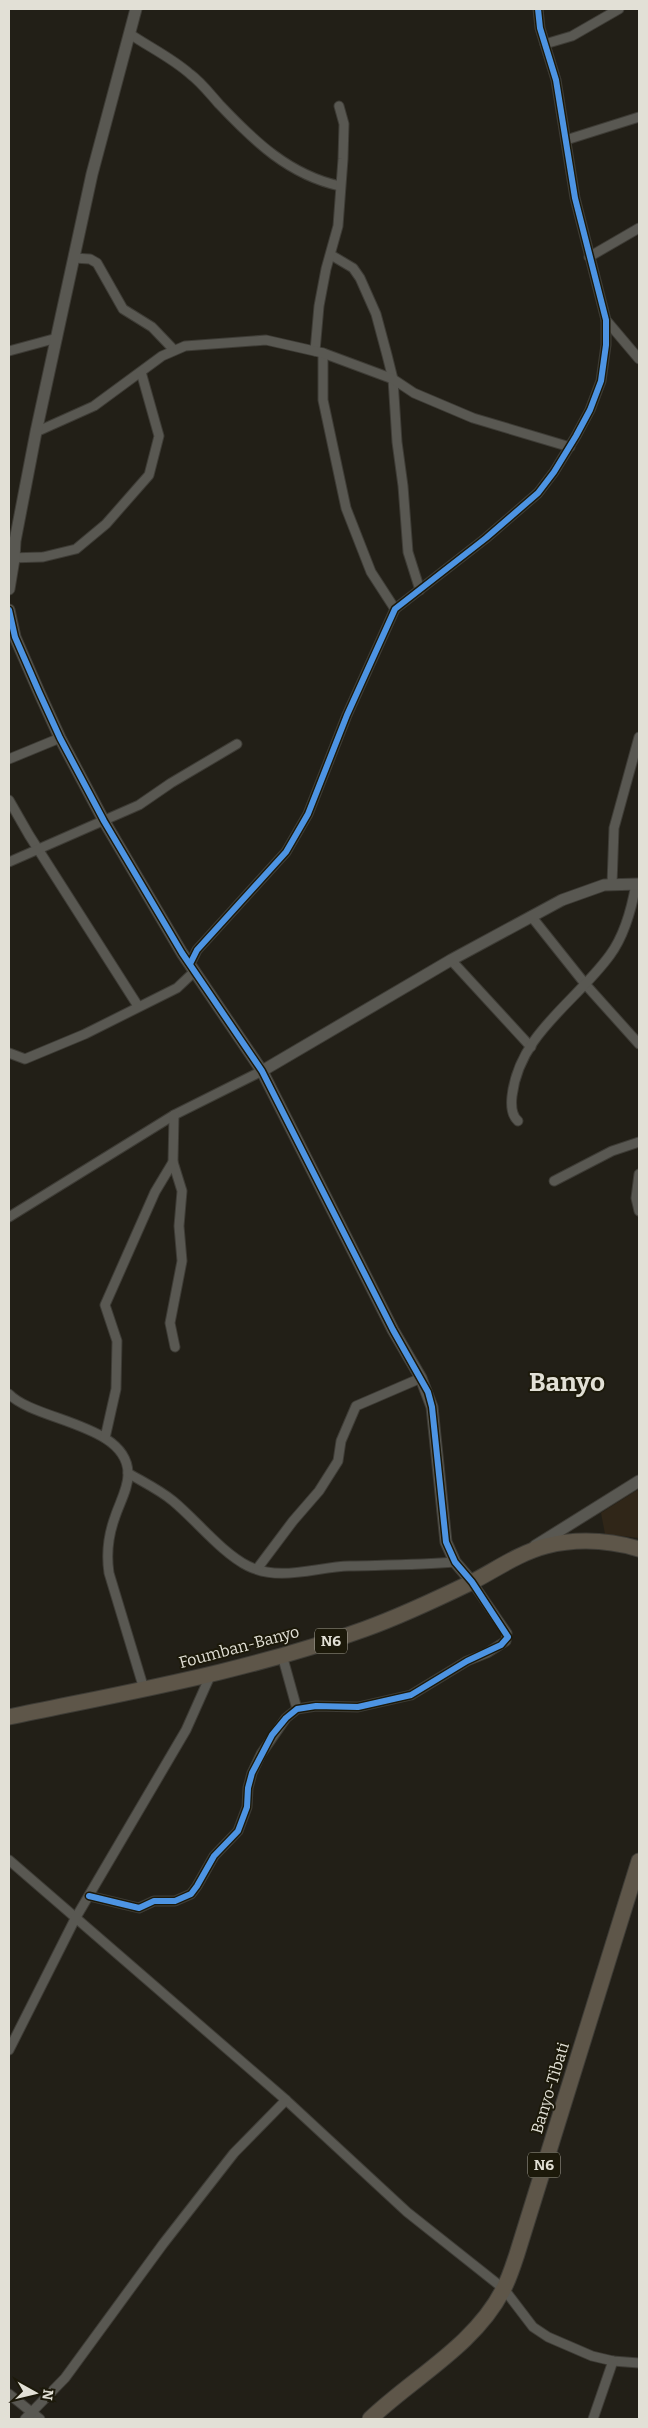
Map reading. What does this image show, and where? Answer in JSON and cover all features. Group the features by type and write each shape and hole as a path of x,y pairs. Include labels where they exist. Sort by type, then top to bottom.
{"highway":[{"name":"Foumban-Banyo","path":"9,1717 211,1674 282,1655 368,1628 472,1582 525,1552 570,1541 615,1542 639,1549"},
{"name":"Banyo-Tibati","path":"370,2419 473,2332 504,2289 517,2254 639,1861"}],"street":[{"path":"9,589 12,558 36,432 92,174 136,9"},
{"path":"9,1053 22,1059 31,1057 85,1034 177,988 192,967 197,950 286,852 296,836 308,814 363,677 395,609 486,538 538,493 570,447 590,410 601,381 606,345 606,320 575,198 556,80 540,28 538,9"},
{"path":"545,44 572,36 619,9"},
{"path":"130,34 190,73 256,141 274,156 299,172 322,182 340,186"},
{"path":"339,106 344,124 338,226 319,306 319,352 324,407 346,508 372,572 395,609"},
{"path":"566,140 639,117"},
{"path":"589,257 639,228"},
{"path":"331,255 353,268 360,278 376,314 393,380 408,552 420,590"},
{"path":"74,258 90,259 97,263 123,309 152,327 174,350"},
{"path":"606,320 637,353"},
{"path":"9,351 57,338"},
{"path":"36,432 94,406 174,350 185,346 266,340 319,352 393,380 414,393 473,418 570,447"},
{"path":"12,558 43,557 76,549 106,524 149,475 159,436 141,372"},
{"path":"9,610 12,638 60,738 104,821 153,906 262,1071 394,1330 421,1378 432,1407 446,1542 455,1562 472,1582 507,1633 506,1641 501,1646 467,1661 411,1695 358,1706 316,1706 297,1709 286,1718 261,1754 252,1773 248,1788 247,1807 238,1831 214,1856 191,1894 175,1901 154,1901 139,1908 90,1896"},
{"path":"612,884 614,828 639,737"},
{"path":"9,759 60,738"},
{"path":"9,862 139,805 237,744"},
{"path":"9,800 138,1006"},
{"path":"9,1217 174,1115 262,1071 451,960 531,916 583,890 612,884 637,884 629,912 614,949 586,985 566,1002 521,1059 512,1094 512,1110 518,1121"},
{"path":"531,916 586,985 639,1044"},
{"path":"451,960 531,1047"},
{"path":"174,1115 172,1162 182,1191 179,1226 182,1261 170,1323 175,1347"},
{"path":"554,1181 612,1151 639,1142"},
{"path":"105,1438 116,1389 117,1341 105,1306 155,1192 172,1162"},
{"path":"639,1174 636,1198 639,1211"},
{"path":"257,1569 293,1520 319,1491 338,1462 342,1441 356,1406 421,1378"},
{"path":"9,1394 25,1406 86,1428 105,1438 113,1444 123,1458 128,1473 114,1517 106,1554 109,1573 144,1689"},
{"path":"128,1473 171,1499 224,1549 248,1566 257,1569 269,1572 298,1573 347,1566 392,1567 455,1562"},
{"path":"525,1552 639,1480"},
{"path":"282,1655 297,1709"},
{"path":"9,2050 75,1919 186,1730 211,1674"},
{"path":"9,1860 75,1919 158,1987 286,2100 407,2212 504,2289 533,2327 548,2337 592,2356 613,2361 639,2363"},
{"path":"28,2416 65,2378 163,2244 234,2153 286,2100"},
{"path":"593,2419 613,2361"},
{"path":"9,2394 28,2416 40,2419"}],"shaded area":[{"path":"639,1489 639,1538 605,1534 601,1513"}],"cycle path":[{"path":"190,964 197,950 286,852 308,814 347,715 395,609 486,538 538,493 554,472 576,436 590,410 601,381 606,345 606,320 575,198 556,80 540,28 538,9"},
{"path":"9,610 15,637 39,692 60,738 104,821 182,953 262,1071 393,1330 428,1392 432,1407 446,1542 455,1562 472,1582 508,1637 501,1645 467,1661 411,1695 358,1707 316,1706 297,1709 286,1718 272,1735 252,1773 248,1788 247,1807 238,1831 214,1856 191,1894 175,1901 154,1901 139,1908 89,1896"}],"district":[{"name":"Banyo","path":"567,1382"}]}
